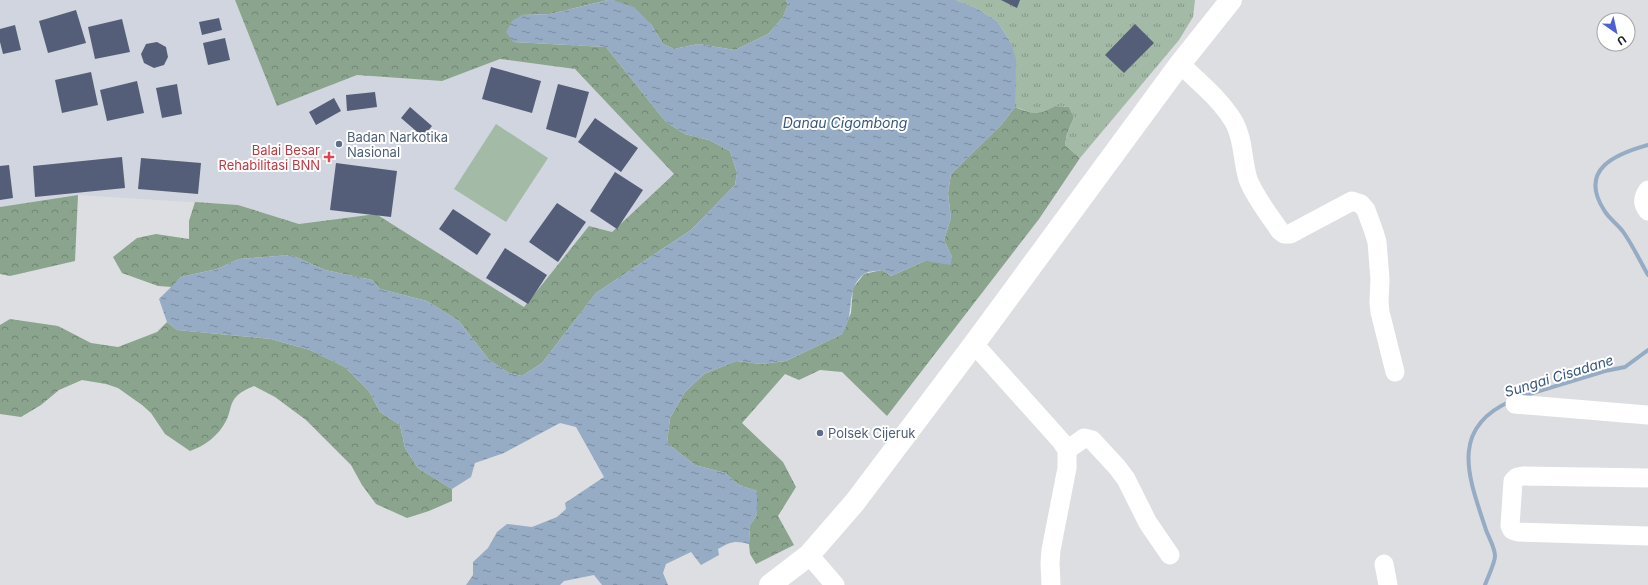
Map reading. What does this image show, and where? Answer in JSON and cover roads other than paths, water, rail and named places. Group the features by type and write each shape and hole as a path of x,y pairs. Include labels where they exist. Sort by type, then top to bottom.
{"highway":[{"path":"770,585 810,555 855,502 974,344 1180,64 1230,0"}],"street":[{"path":"1180,64 1223,106 1234,122 1240,135 1248,178 1251,186 1280,231 1284,234 1290,234 1352,201 1361,204 1366,210 1377,242 1380,279 1380,307 1395,372"},
{"path":"1648,190 1644,198 1644,203 1648,211"},
{"path":"974,344 1061,441 1067,450 1067,468 1050,563 1051,585"},
{"path":"1515,404 1648,415"},
{"path":"1067,450 1084,438 1092,440 1126,479 1148,523 1170,555"},
{"path":"1648,478 1517,477 1513,481 1510,526 1512,530 1518,532 1648,536"},
{"path":"810,555 835,585"},
{"path":"1384,564 1388,585"}],"water":[{"name":"Danau Cigombong","path":"613,0 634,7 651,24 663,44 674,49 698,44 735,50 768,34 783,17 788,5 786,0 956,0 976,8 997,21 1011,43 1016,59 1015,107 1002,124 951,174 948,193 951,218 944,240 952,257 951,265 925,261 891,276 882,270 866,273 858,280 854,287 849,319 842,334 786,361 761,364 736,361 704,374 685,392 670,418 667,443 695,465 725,473 739,485 757,491 757,515 750,525 749,544 733,542 726,545 718,549 719,555 701,565 691,552 666,564 663,573 668,585 602,585 594,575 564,581 560,585 466,585 473,575 473,562 488,548 497,532 507,524 532,527 557,517 566,509 565,503 604,477 576,427 560,423 504,453 475,463 471,477 452,489 418,468 405,448 400,425 380,412 369,391 345,367 310,350 271,339 177,330 167,322 159,299 181,277 217,269 239,259 291,255 325,270 372,280 380,289 427,301 459,321 489,360 509,373 522,376 542,363 596,293 691,230 735,185 737,173 730,151 709,140 685,134 666,122 606,47 513,42 506,32 512,21 522,15 550,14"}],"waterway":[{"name":"Sungai Cisadane","path":"1648,145 1624,153 1613,159 1604,166 1598,174 1595,184 1597,196 1604,210 1624,233 1648,275"},
{"name":"Sungai Cisadane","path":"1520,397 1605,371 1625,367 1648,350"},
{"name":"Sungai Cisadane","path":"1485,585 1494,563 1495,553 1474,493 1468,457 1471,441 1478,426 1491,413 1511,401"}],"place":[{"name":"Badan Narkotika Nasional","path":"339,144"},
{"name":"Balai Besar Rehabilitasi BNN","path":"329,157"},
{"name":"Polsek Cijeruk","path":"820,433"}]}
